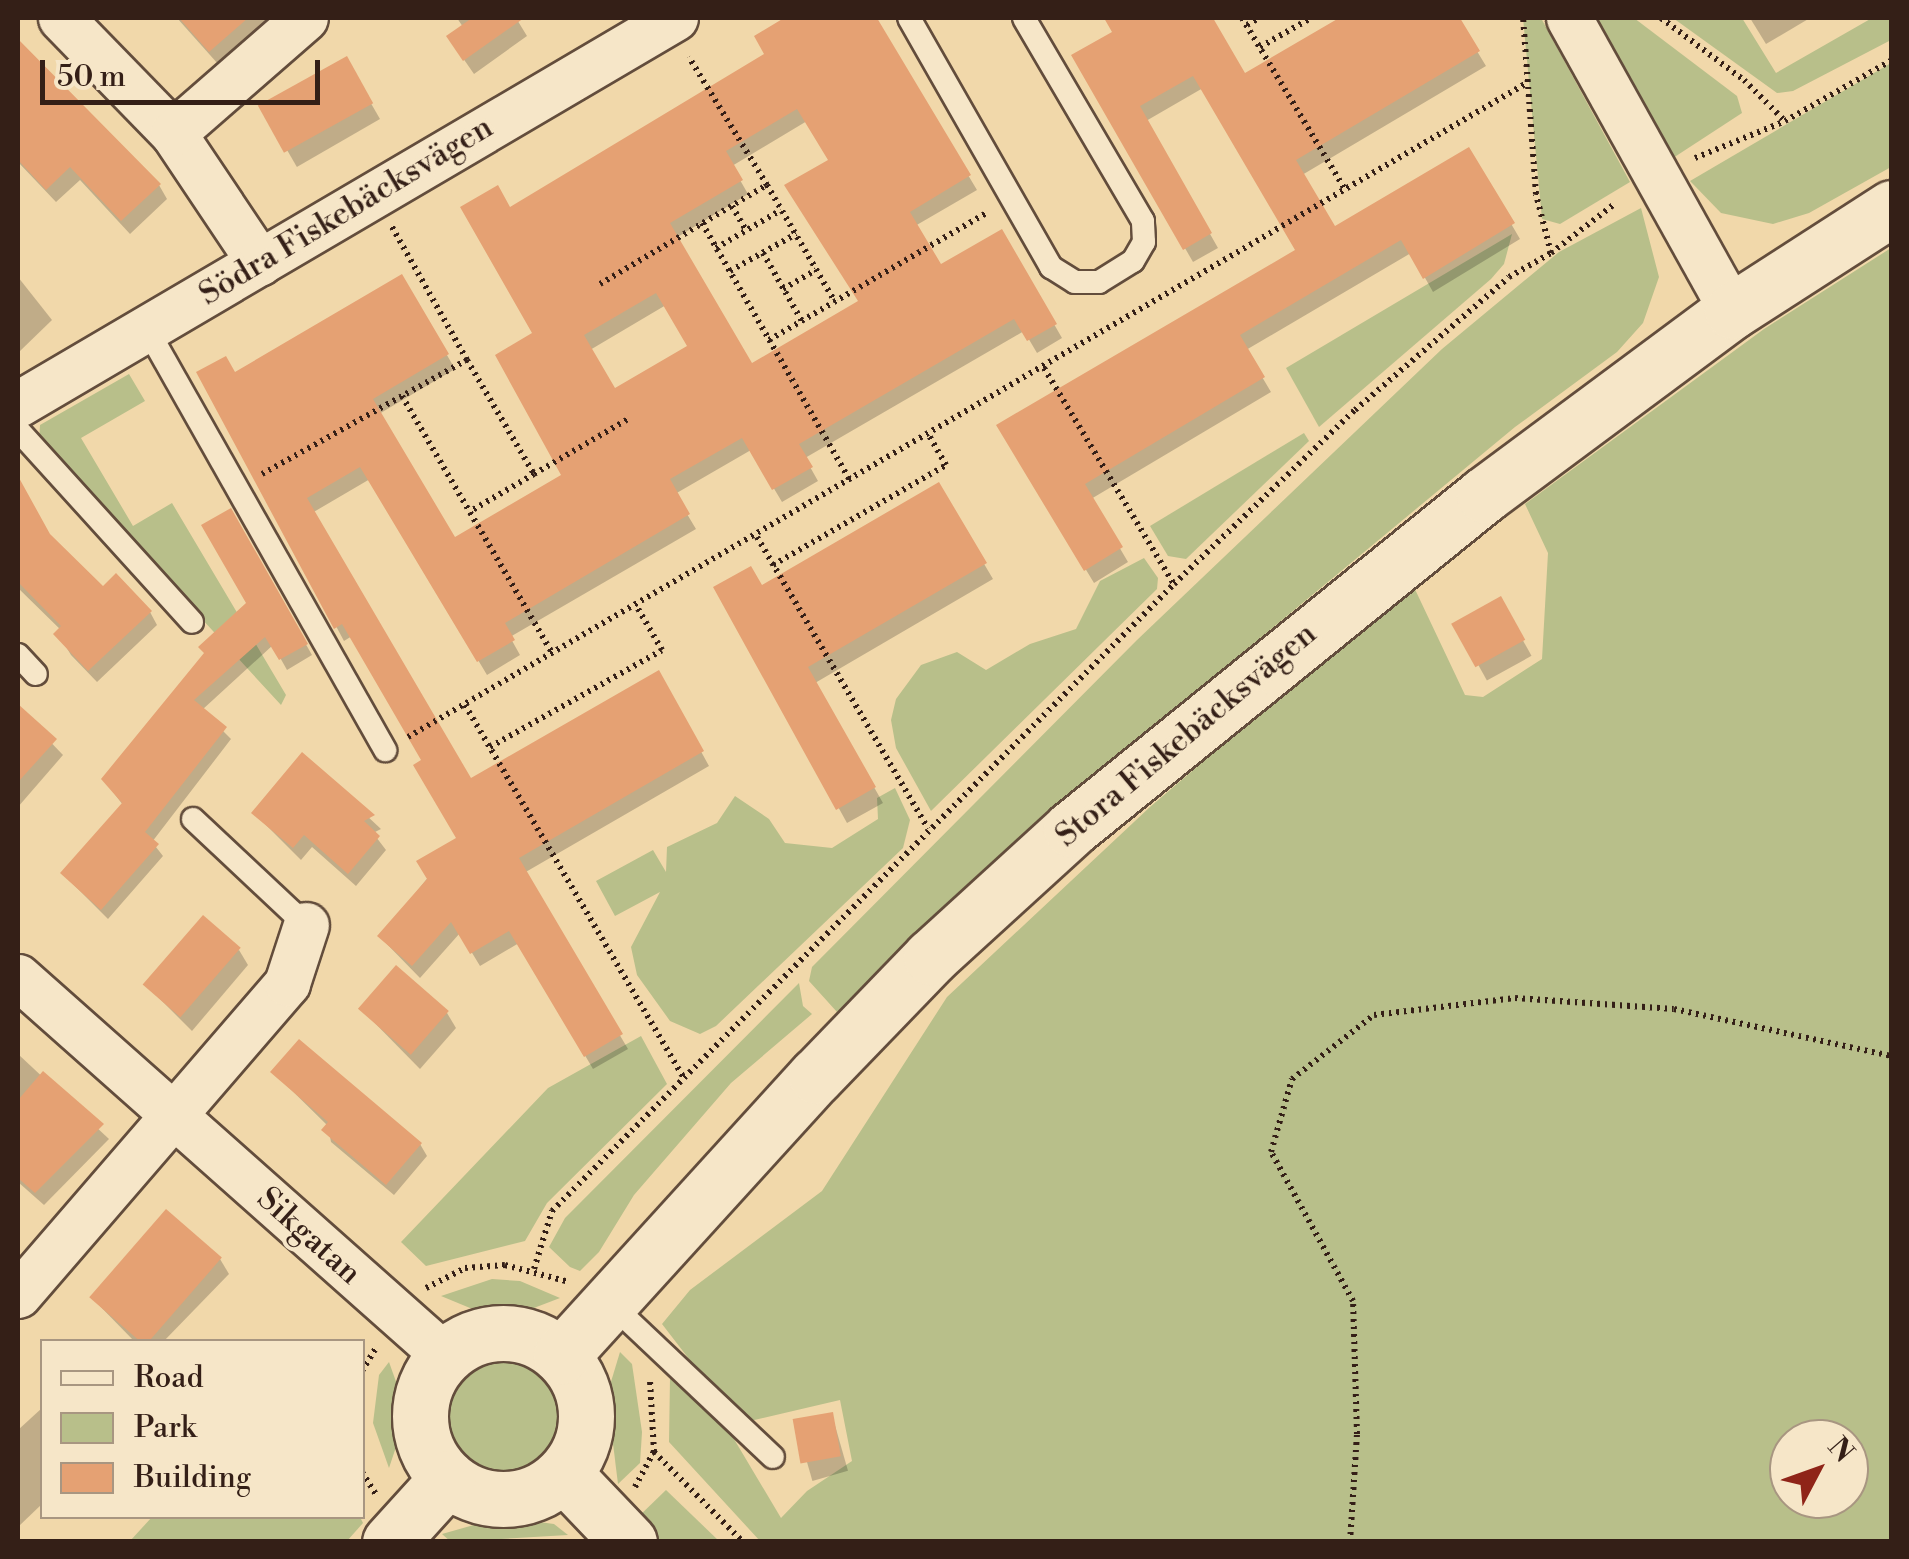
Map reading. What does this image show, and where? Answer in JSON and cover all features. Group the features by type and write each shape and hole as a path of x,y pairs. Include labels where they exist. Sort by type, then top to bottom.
{"street":[{"path":"62,18 173,133 260,262"},
{"path":"173,133 305,18"},
{"path":"1569,18 1732,311"},
{"name":"Södra Fiskebäcksvägen","path":"18,404 671,20"},
{"name":"Stora Fiskebäcksvägen","path":"561,1356 931,957 1071,829 1400,559 1732,311 1892,208"},
{"path":"18,1296 288,982 306,925"},
{"name":"Sikgatan","path":"18,977 445,1356"},
{"path":"504,1332 534,1338 561,1356 578,1379 587,1422 564,1474 514,1499 486,1498 448,1478 425,1446 420,1408 445,1356 472,1338 504,1332"},
{"path":"564,1474 630,1542"},
{"path":"390,1542 448,1478"}],"lane":[{"path":"909,18 1051,267 1075,282 1099,282 1133,262 1144,242 1144,221 1024,18"},
{"path":"147,329 385,750"},
{"path":"18,430 192,622"},
{"path":"18,656 36,674"},
{"path":"193,819 306,925"},
{"path":"610,1303 773,1456"}],"path":[{"path":"1259,18 1244,21 1344,188"},
{"path":"1260,47 1310,18"},
{"path":"1522,18 1536,194 1550,254"},
{"path":"1661,18 1744,80 1785,121"},
{"path":"671,20 835,302"},
{"path":"1695,158 1785,121 1892,60"},
{"path":"385,750 757,538 1525,84"},
{"path":"600,284 767,185"},
{"path":"374,195 534,474"},
{"path":"769,340 1010,198"},
{"path":"732,206 746,230"},
{"path":"534,1269 552,1212 1174,584 1355,410 1510,277 1550,254 1614,206"},
{"path":"716,248 781,210"},
{"path":"702,223 851,482"},
{"path":"730,271 796,234"},
{"path":"763,253 802,321"},
{"path":"784,289 816,270"},
{"path":"237,488 467,360"},
{"path":"1044,368 1174,584"},
{"path":"402,396 554,654"},
{"path":"469,512 628,419"},
{"path":"774,565 946,466 930,436"},
{"path":"757,538 928,830"},
{"path":"490,748 662,650 636,606"},
{"path":"465,705 684,1080"},
{"path":"1350,1542 1358,1434 1353,1301 1271,1152 1292,1079 1374,1015 1516,998 1674,1010 1892,1056"},
{"path":"654,1452 742,1542"}],"green space":[{"path":"1523,18 1541,18 1630,182 1560,224 1542,219"},
{"path":"1583,18 1634,18 1737,96 1742,113 1673,158"},
{"path":"1673,18 1742,18 1776,73 1872,18 1891,18 1891,40 1793,91 1777,93"},
{"path":"1891,63 1891,167 1809,213 1773,224 1721,213 1690,181"},
{"path":"1641,208 1659,277 1643,323 1617,352 1515,427 1154,726 837,1012 809,981 812,967 1137,640 1442,349 1559,252"},
{"path":"1512,234 1504,264 1491,279 1319,427 1286,368"},
{"path":"1891,248 1891,1541 760,1541 669,1442 670,1378 728,1429 781,1518 807,1491 852,1461 840,1400 750,1421 706,1381 662,1324 690,1290 822,1191 947,997 1150,807 1412,583 1465,695 1483,697 1542,659 1548,553 1525,504 1764,329"},
{"path":"129,374 145,401 81,438 133,526 172,503 286,695 281,705 39,442 40,425"},
{"path":"1304,433 1309,441 1186,559 1168,556 1150,526"},
{"path":"1144,558 1158,578 1157,589 931,811 896,748 891,720 896,699 921,665 957,652 986,670 1030,644 1076,629 1100,581"},
{"path":"895,788 910,820 903,848 716,1026 700,1034 670,1021 637,975 631,947 660,892 615,916 596,881 653,850 666,872 667,847 717,823 735,796 769,819 785,843 832,848 878,819 877,798"},
{"path":"799,983 803,1006 812,1014 731,1083 634,1195 599,1252 580,1271 570,1267 549,1247 565,1218"},
{"path":"641,1036 667,1084 547,1203 525,1241 426,1266 401,1242 548,1088"},
{"path":"492,1279 520,1281 560,1298 526,1311 470,1308 441,1296"},
{"path":"620,1352 632,1364 642,1432 640,1463 618,1484 607,1395"},
{"path":"503,1361 524,1365 543,1377 555,1396 559,1417 555,1438 543,1457 524,1469 503,1473 482,1469 463,1457 451,1438 447,1417 451,1396 463,1377 482,1365"},
{"path":"389,1362 399,1390 400,1435 389,1468 373,1423 379,1375"},
{"path":"666,1490 719,1541 656,1541 635,1520"},
{"path":"502,1517 554,1524 568,1535 451,1542 442,1534"},
{"path":"150,1519 361,1519 363,1523 347,1541 130,1541"}],"building":[{"path":"179,18 248,18 209,52"},
{"path":"472,18 524,18 463,61 446,36"},
{"path":"784,18 877,18 971,175 910,212 941,264 1002,229 1057,324 1027,341 1014,319 799,444 813,467 772,490 742,438 670,479 690,514 505,623 515,640 477,662 360,467 307,498 471,778 659,670 704,751 519,858 623,1034 584,1057 509,931 470,954 451,922 412,966 377,936 427,879 416,861 456,838 413,765 421,760 342,624 334,629 196,372 226,356 235,372 402,274 449,354 373,399 455,537 561,475 495,355 532,333 460,207 498,185 510,207 764,54 754,36","holes":["797,109 828,160 784,185 858,301 752,363 670,223 743,180 726,151","656,293 687,346 615,388 584,335"]},
{"path":"1104,18 1213,18 1245,73 1339,18 1460,18 1480,51 1296,160 1335,226 1469,147 1515,223 1423,279 1401,240 1240,335 1265,377 1085,484 1123,547 1084,571 996,425 1295,250 1193,76 1140,106 1212,233 1183,250 1071,55 1112,32"},
{"path":"18,39 161,184 121,221 70,167 46,190 18,160"},
{"path":"347,56 373,103 284,153 258,105"},
{"path":"18,476 50,534 103,586 116,573 152,611 88,671 53,634 61,626 18,582"},
{"path":"939,482 987,563 808,667 876,787 836,810 713,587 751,566 762,585"},
{"path":"231,508 308,644 279,660 265,637 194,700 227,727 145,832 159,844 101,910 60,873 122,803 101,779 204,653 198,647 246,603 201,525"},
{"path":"1501,596 1525,640 1475,667 1451,624"},
{"path":"18,704 57,739 18,782"},
{"path":"302,752 375,815 364,821 380,836 348,874 304,835 293,848 251,813"},
{"path":"203,915 241,948 180,1017 143,984"},
{"path":"396,965 449,1011 411,1055 358,1009"},
{"path":"299,1039 422,1143 386,1185 321,1130 328,1122 270,1072"},
{"path":"43,1071 104,1124 35,1193 18,1178 18,1100"},
{"path":"166,1209 222,1258 151,1339 137,1339 89,1297"},
{"path":"833,1412 841,1456 800,1463 793,1419"}]}
